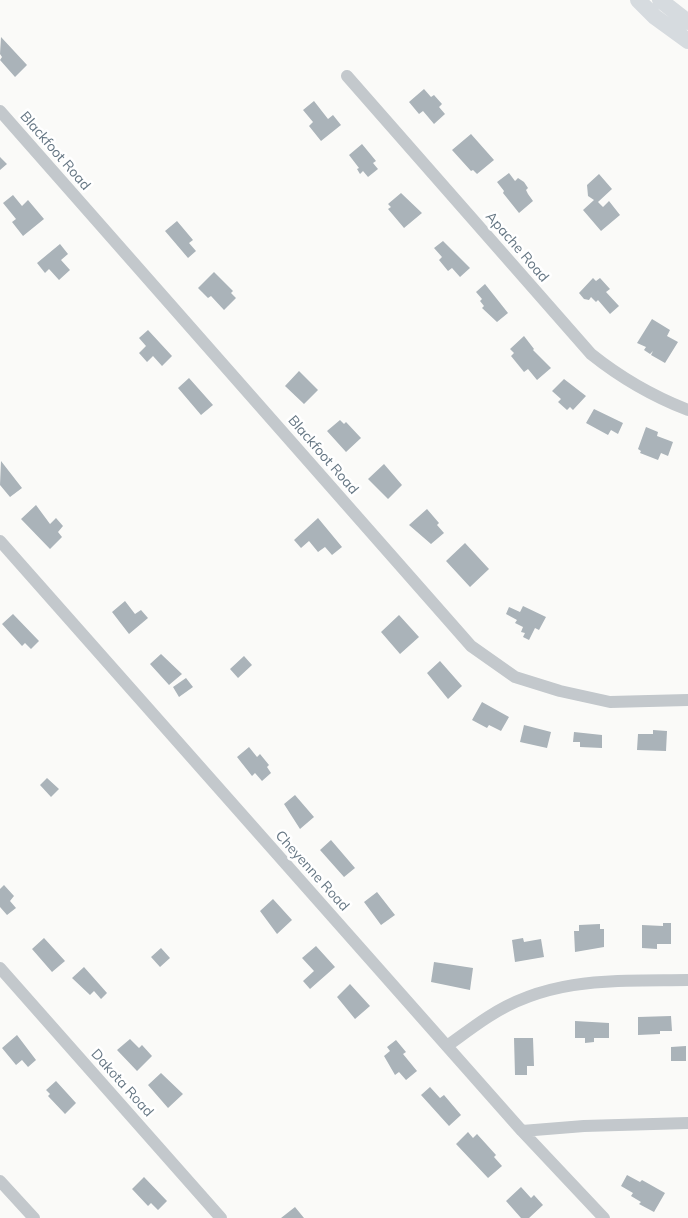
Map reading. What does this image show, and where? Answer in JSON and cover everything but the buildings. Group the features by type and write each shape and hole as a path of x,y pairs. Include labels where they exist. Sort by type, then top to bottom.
{"main road":[{"path":"638,0 655,17 688,40"},
{"path":"660,0 688,22"}],"street":[{"name":"Apache Road","path":"347,76 591,354 617,375 666,402 688,410"},
{"name":"Blackfoot Road","path":"0,111 471,646 515,677 560,691 610,702 688,700"},
{"name":"Cheyenne Road","path":"0,542 522,1131 604,1218"},
{"name":"Dakota Road","path":"0,968 222,1218"},
{"path":"447,1046 488,1016 519,1000 547,989 576,983 603,981 688,980"},
{"path":"522,1131 584,1126 688,1123"},
{"path":"0,1181 34,1218"}]}
